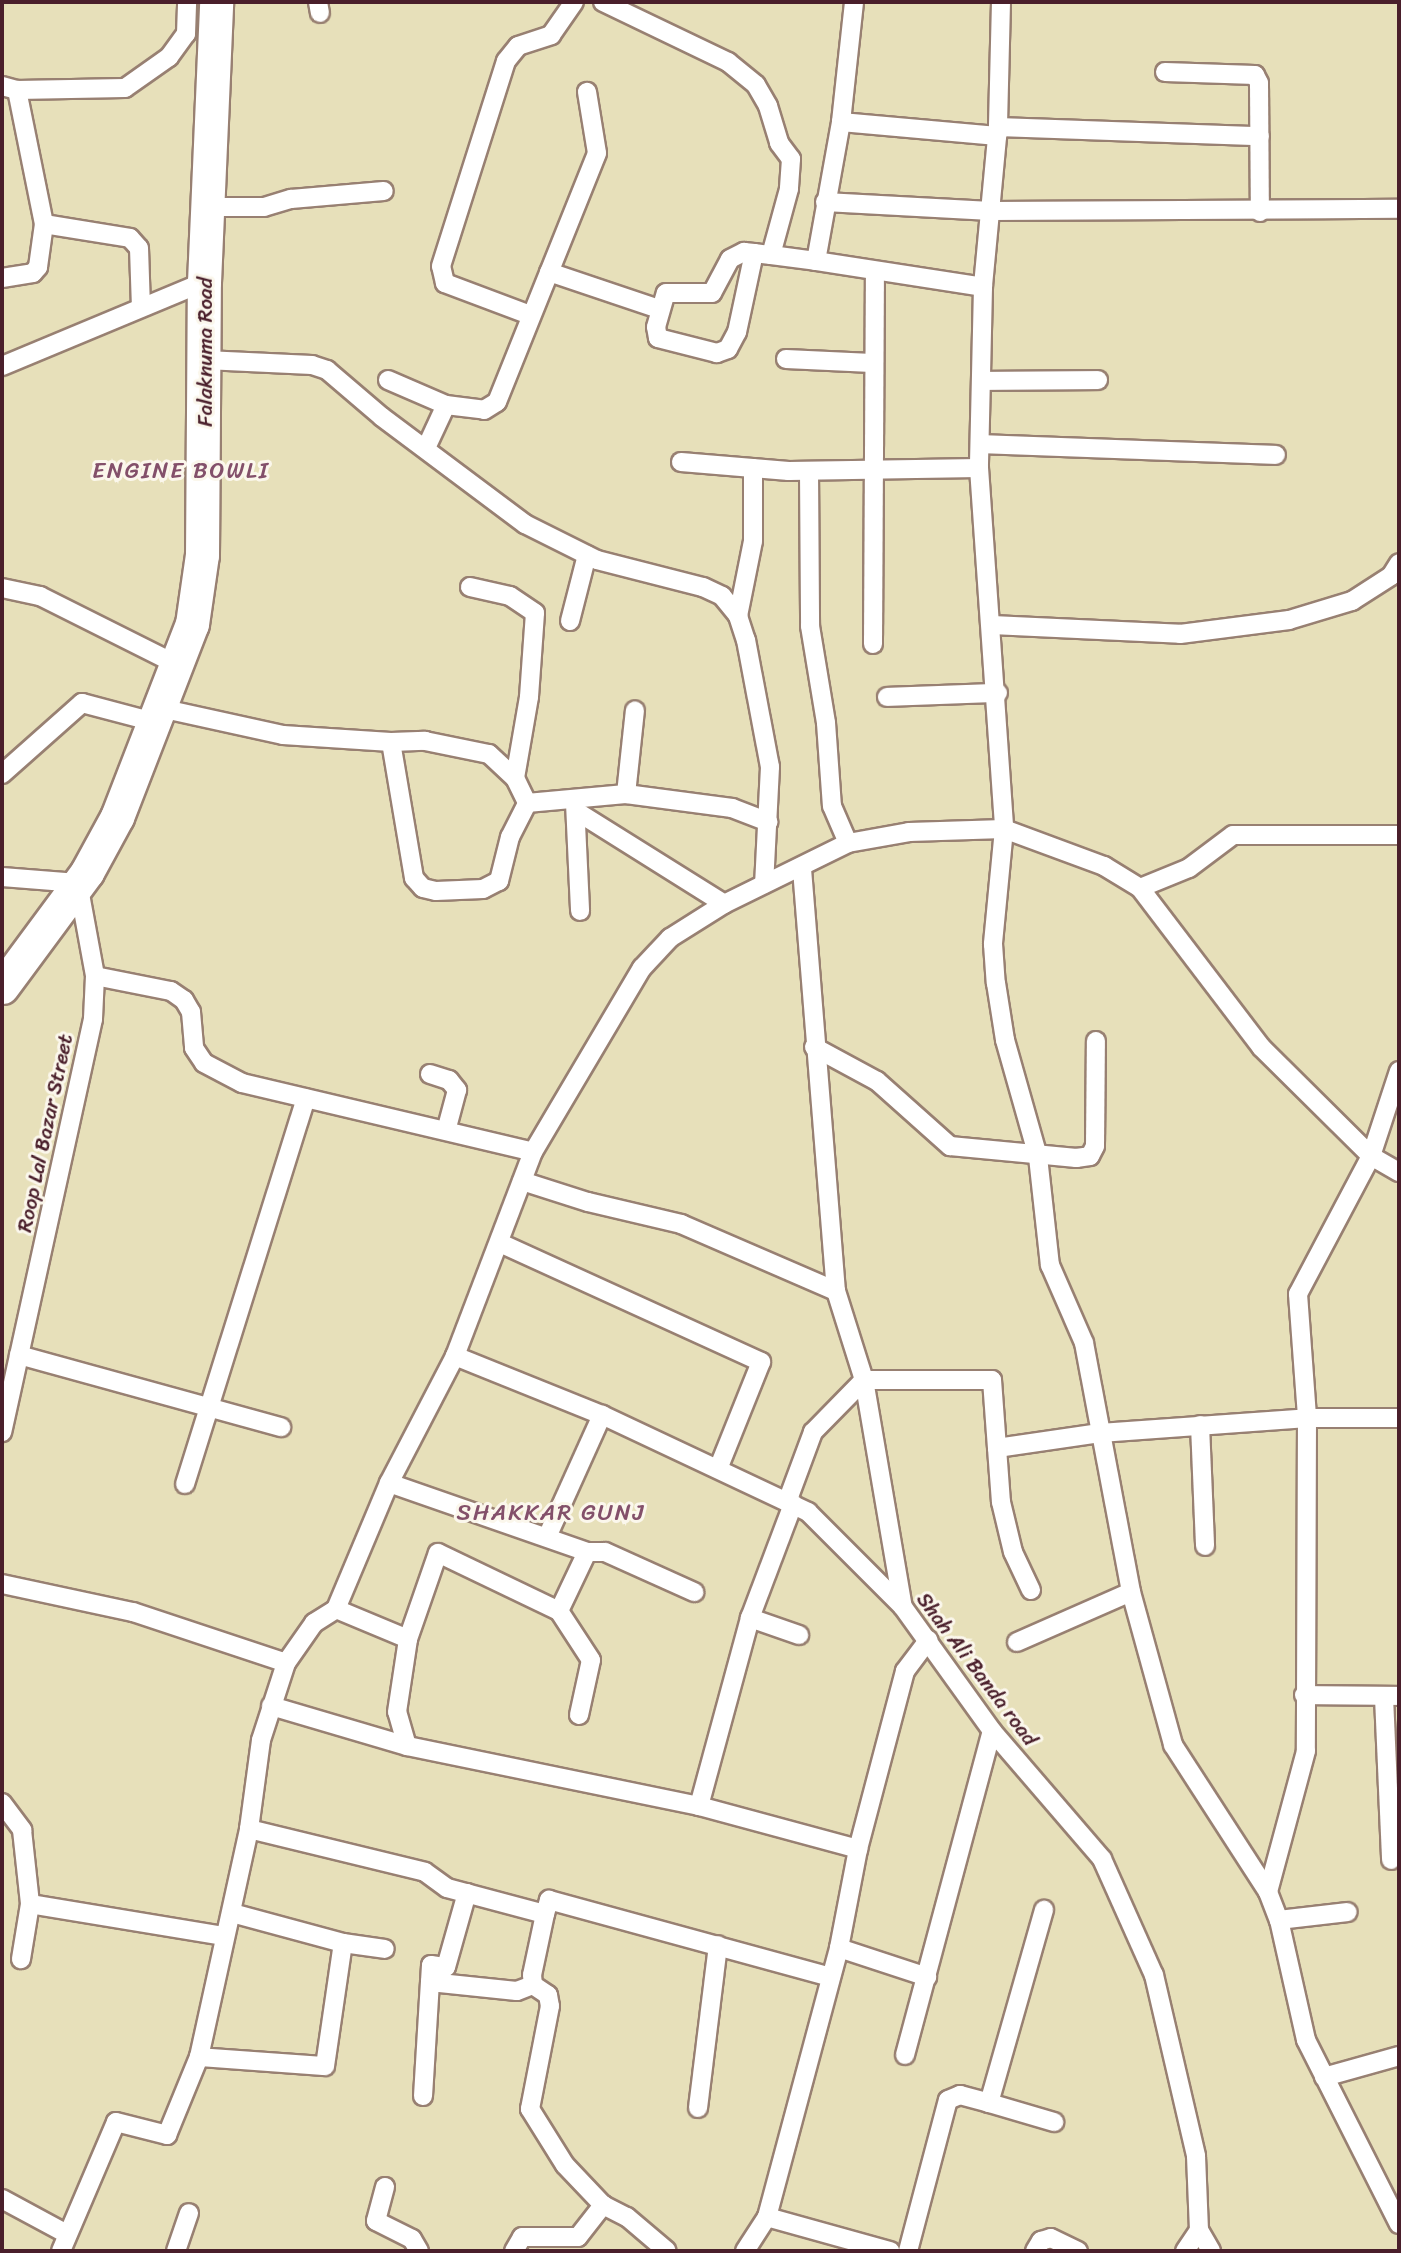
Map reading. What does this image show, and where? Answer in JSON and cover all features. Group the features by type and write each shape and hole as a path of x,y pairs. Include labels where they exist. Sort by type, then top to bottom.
{"highway":[{"name":"Falaknuma Road","path":"2,987 78,883 117,817 192,624 202,555 204,282 216,2"}],"street":[{"path":"2,278 33,273 38,267 44,224 9,88 125,88 169,57 186,34 187,2"},
{"path":"530,315 445,283 441,267 506,61 517,46 551,35 574,2"},
{"path":"603,2 728,62 756,85 768,106 779,143 791,159 789,189 763,254 737,332 723,352 658,338 659,309 671,290 712,293 730,259 737,254 763,254 816,261 983,287"},
{"path":"816,261 841,122 854,2"},
{"path":"1000,2 997,131 983,287 979,468 998,693 1004,829 993,944 1005,1040 1038,1157 1050,1265 1084,1343 1131,1592 1173,1745 1268,1892 1279,1920 1306,2040 1399,2224"},
{"path":"1165,72 1255,75 1259,83 1260,212"},
{"path":"388,380 446,405 484,410 497,402 598,149 587,92"},
{"path":"841,122 997,131 1260,136"},
{"path":"206,207 264,207 291,199 384,191"},
{"path":"825,202 991,211 1260,212 1399,209"},
{"path":"44,224 130,238 139,248 141,307"},
{"path":"873,644 871,469 875,271"},
{"path":"549,272 659,309"},
{"path":"2,366 204,282"},
{"path":"786,359 872,363"},
{"path":"205,360 312,365 327,370 382,417 426,447 525,524 587,555 703,587 722,596 738,617"},
{"path":"982,381 1098,380"},
{"path":"426,447 446,405"},
{"path":"981,444 1276,455"},
{"path":"681,462 809,471 979,468"},
{"path":"754,468 753,541 738,617 770,768 764,884"},
{"path":"809,471 810,626 826,723 832,806 848,843"},
{"path":"570,621 587,555"},
{"path":"992,625 1180,635 1289,620 1352,601 1391,576 1399,563"},
{"path":"470,587 510,596 535,613 529,697 516,778"},
{"path":"2,588 40,596 178,665"},
{"path":"887,697 998,693"},
{"path":"2,774 82,703 283,735 391,742 425,741 478,749 502,763 516,778 527,803"},
{"path":"626,794 635,710"},
{"path":"391,742 414,878 423,888 446,892 492,886 501,875 510,837 527,803"},
{"path":"527,803 575,805 626,794 732,808 768,822"},
{"path":"575,805 724,904"},
{"path":"575,805 579,911"},
{"path":"2,2199 64,2243 116,2122 167,2135 199,2057 249,1829 261,1740 286,1662 314,1623 336,1609 389,1483 455,1356 533,1152 642,968 670,938 724,904 802,869 848,843 909,832 1004,829 1104,866 1140,888 1261,1047 1371,1156 1399,1172"},
{"path":"1140,888 1189,867 1233,835 1399,835"},
{"path":"802,869 814,1047 836,1291 864,1380 903,1607"},
{"path":"2,877 78,883"},
{"name":"Roop Lal Bazar Street","path":"2,1432 93,1019 95,976 78,883"},
{"path":"95,976 171,991 184,1000 191,1012 194,1048 204,1063 242,1083 447,1128 533,1152"},
{"path":"814,1047 877,1081 950,1146 1038,1157 1090,1156 1095,1146 1096,1041"},
{"path":"1268,1892 1307,1751 1304,1695 1307,1418 1298,1294 1371,1156 1399,1071"},
{"path":"429,1074 449,1080 457,1090 447,1128"},
{"path":"185,1484 206,1405 306,1099"},
{"path":"522,1181 588,1202 681,1224 836,1291"},
{"path":"500,1243 761,1363 718,1469"},
{"path":"19,1355 281,1427"},
{"name":"Shah Ali Banda road","path":"455,1356 602,1415 808,1512 903,1607 992,1731 1102,1859 1154,1975 1196,2156 1199,2230"},
{"path":"699,1806 750,1618 813,1432 864,1380 992,1380 997,1448 1010,1540 1031,1590"},
{"path":"547,1537 602,1415"},
{"path":"997,1448 1100,1433 1200,1425 1307,1418 1399,1418"},
{"path":"1200,1425 1205,1546"},
{"path":"389,1483 587,1552 606,1552 694,1592"},
{"path":"559,1611 587,1552"},
{"path":"407,1746 397,1712 408,1639 438,1553 559,1611 591,1660 579,1714"},
{"path":"2,1584 133,1612 286,1662"},
{"path":"1017,1642 1131,1592"},
{"path":"336,1609 408,1639"},
{"path":"750,1618 799,1635"},
{"path":"745,2251 767,2217 839,1948 858,1849 905,1671 928,1640"},
{"path":"1304,1695 1391,1697 1391,1860"},
{"path":"271,1706 407,1746 699,1806 858,1849"},
{"path":"905,2055 992,1731"},
{"path":"2,1803 22,1830 30,1904 21,1959"},
{"path":"249,1829 425,1872 447,1888 545,1914"},
{"path":"423,2096 431,1965 446,1967 467,1893"},
{"path":"533,1984 549,1900 831,1977"},
{"path":"30,1904 224,1936"},
{"path":"989,2103 1044,1910"},
{"path":"1279,1920 1348,1912"},
{"path":"232,1913 343,1943 385,1949"},
{"path":"199,2057 326,2066 343,1943"},
{"path":"698,2108 718,1945"},
{"path":"839,1948 927,1978"},
{"path":"430,1982 517,1991 533,1984"},
{"path":"533,1984 548,1995 550,2006 530,2109 565,2165 603,2205 627,2217 667,2251"},
{"path":"1324,2077 1399,2056"},
{"path":"908,2251 947,2100 960,2095 1054,2122"},
{"path":"385,2187 376,2221 412,2239 419,2251"},
{"path":"514,2251 522,2237 578,2237 603,2205"},
{"path":"176,2251 189,2213"},
{"path":"767,2217 839,2244 890,2251"},
{"path":"1185,2251 1199,2230 1211,2251"},
{"path":"1035,2251 1041,2241 1051,2238 1078,2251"}],"district":[{"name":"ENGINE BOWLI","path":"181,471"},
{"name":"SHAKKAR GUNJ","path":"551,1513"}]}
